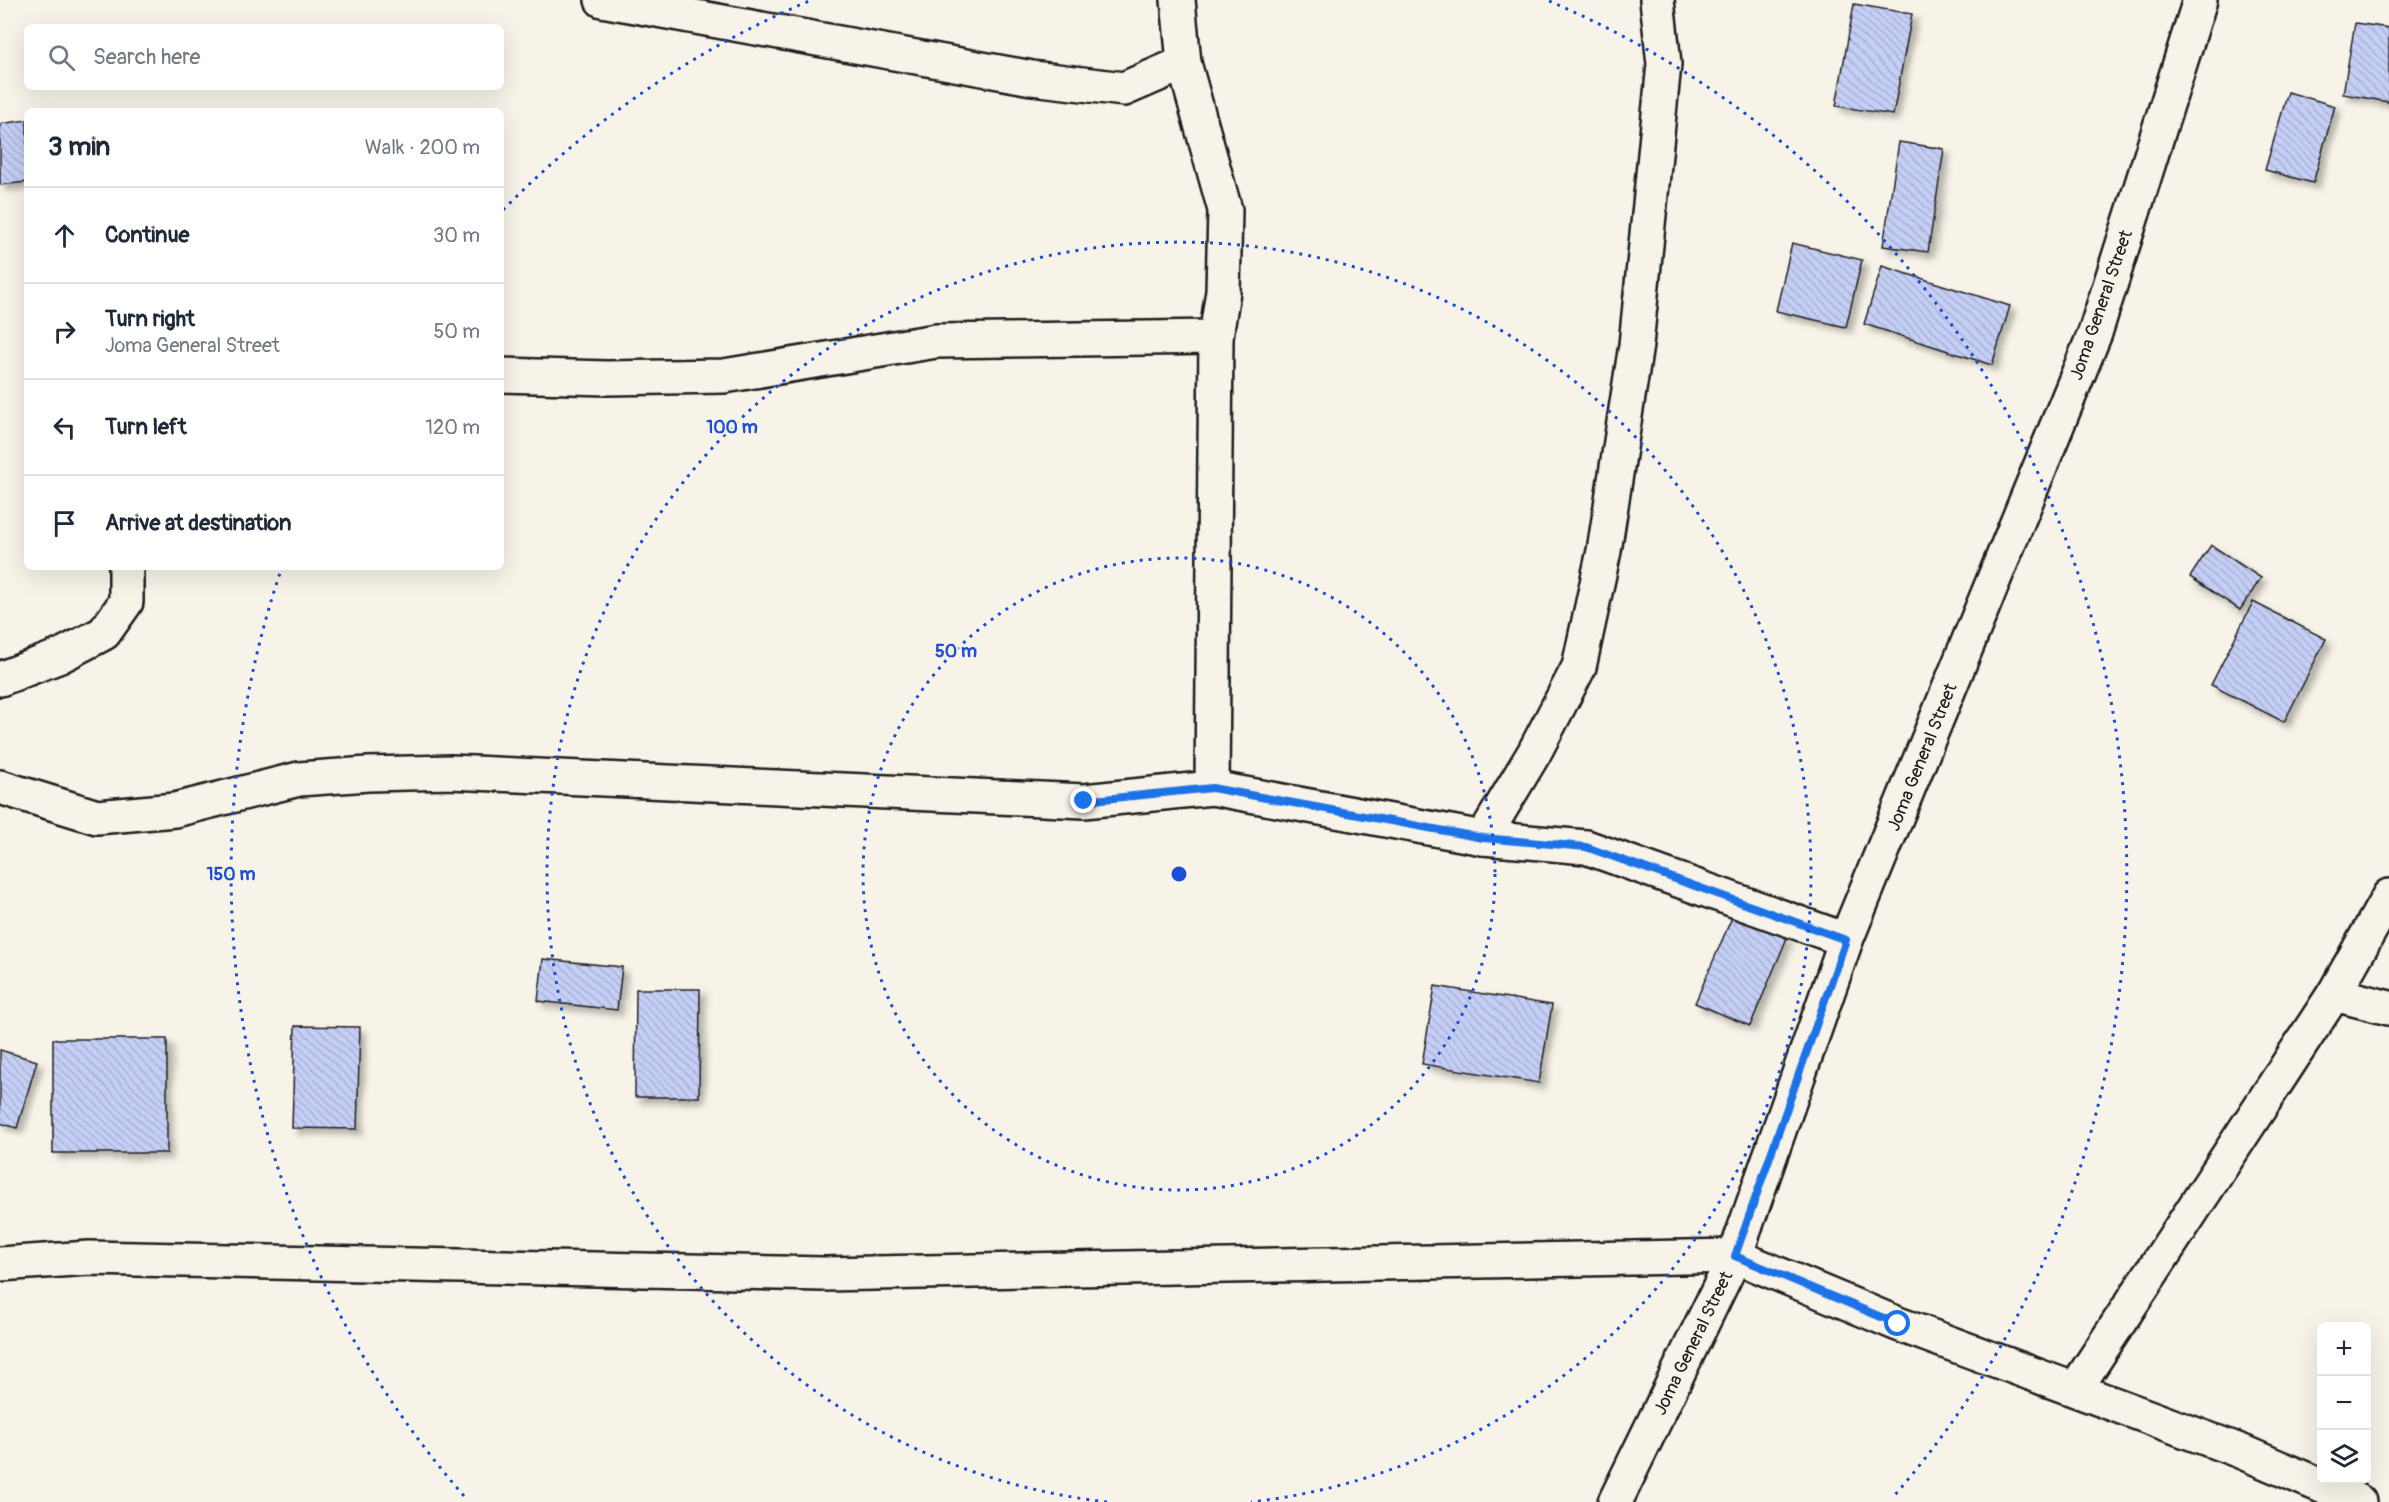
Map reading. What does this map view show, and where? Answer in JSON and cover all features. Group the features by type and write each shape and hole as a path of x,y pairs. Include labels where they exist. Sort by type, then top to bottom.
{"street":[{"path":"602,0 1032,78 1124,89 1184,63"},
{"path":"1178,0 1184,63 1225,210 1223,291 1216,337 1212,788"},
{"path":"1483,838 1534,753 1579,668 1601,563 1636,345 1665,64 1657,0"},
{"name":"Joma General Street","path":"1615,1502 1735,1256 1846,940 2096,333 2200,0"},
{"path":"504,375 608,378 724,376 936,341 1216,337"},
{"path":"0,679 60,656 104,633 126,602 126,570"},
{"path":"0,787 97,817 175,810 299,779 368,774 451,772 1084,801 1212,788 1483,838 1586,847 1846,940"},
{"path":"2076,1388 2334,994 2389,896"},
{"path":"2334,994 2389,1008"},
{"path":"0,1264 89,1258 824,1274 1735,1256 1898,1324 2241,1451 2359,1502"}],"building":[{"path":"1854,4 1912,14 1893,115 1836,106"},
{"path":"2355,23 2389,28 2389,102 2343,94"},
{"path":"2288,92 2335,106 2313,183 2265,170"},
{"path":"24,120 24,182 0,185 0,124"},
{"path":"1899,142 1944,149 1928,252 1883,246"},
{"path":"1792,243 1862,260 1846,327 1776,311"},
{"path":"1882,266 2010,306 1992,365 1864,324"},
{"path":"2211,545 2261,578 2240,610 2190,577"},
{"path":"2253,602 2326,639 2284,722 2211,685"},
{"path":"1733,915 1787,938 1750,1026 1695,1003"},
{"path":"543,959 622,967 617,1010 538,1001"},
{"path":"1435,986 1552,1005 1539,1083 1422,1064"},
{"path":"636,989 700,989 699,1097 635,1097"},
{"path":"295,1026 360,1027 357,1129 292,1128"},
{"path":"53,1039 167,1039 167,1153 53,1153"},
{"path":"0,1050 37,1061 17,1128 0,1123"}],"route":[{"path":"1084,801 1212,788 1483,838 1586,847 1846,940 1735,1256 1898,1324"}]}
